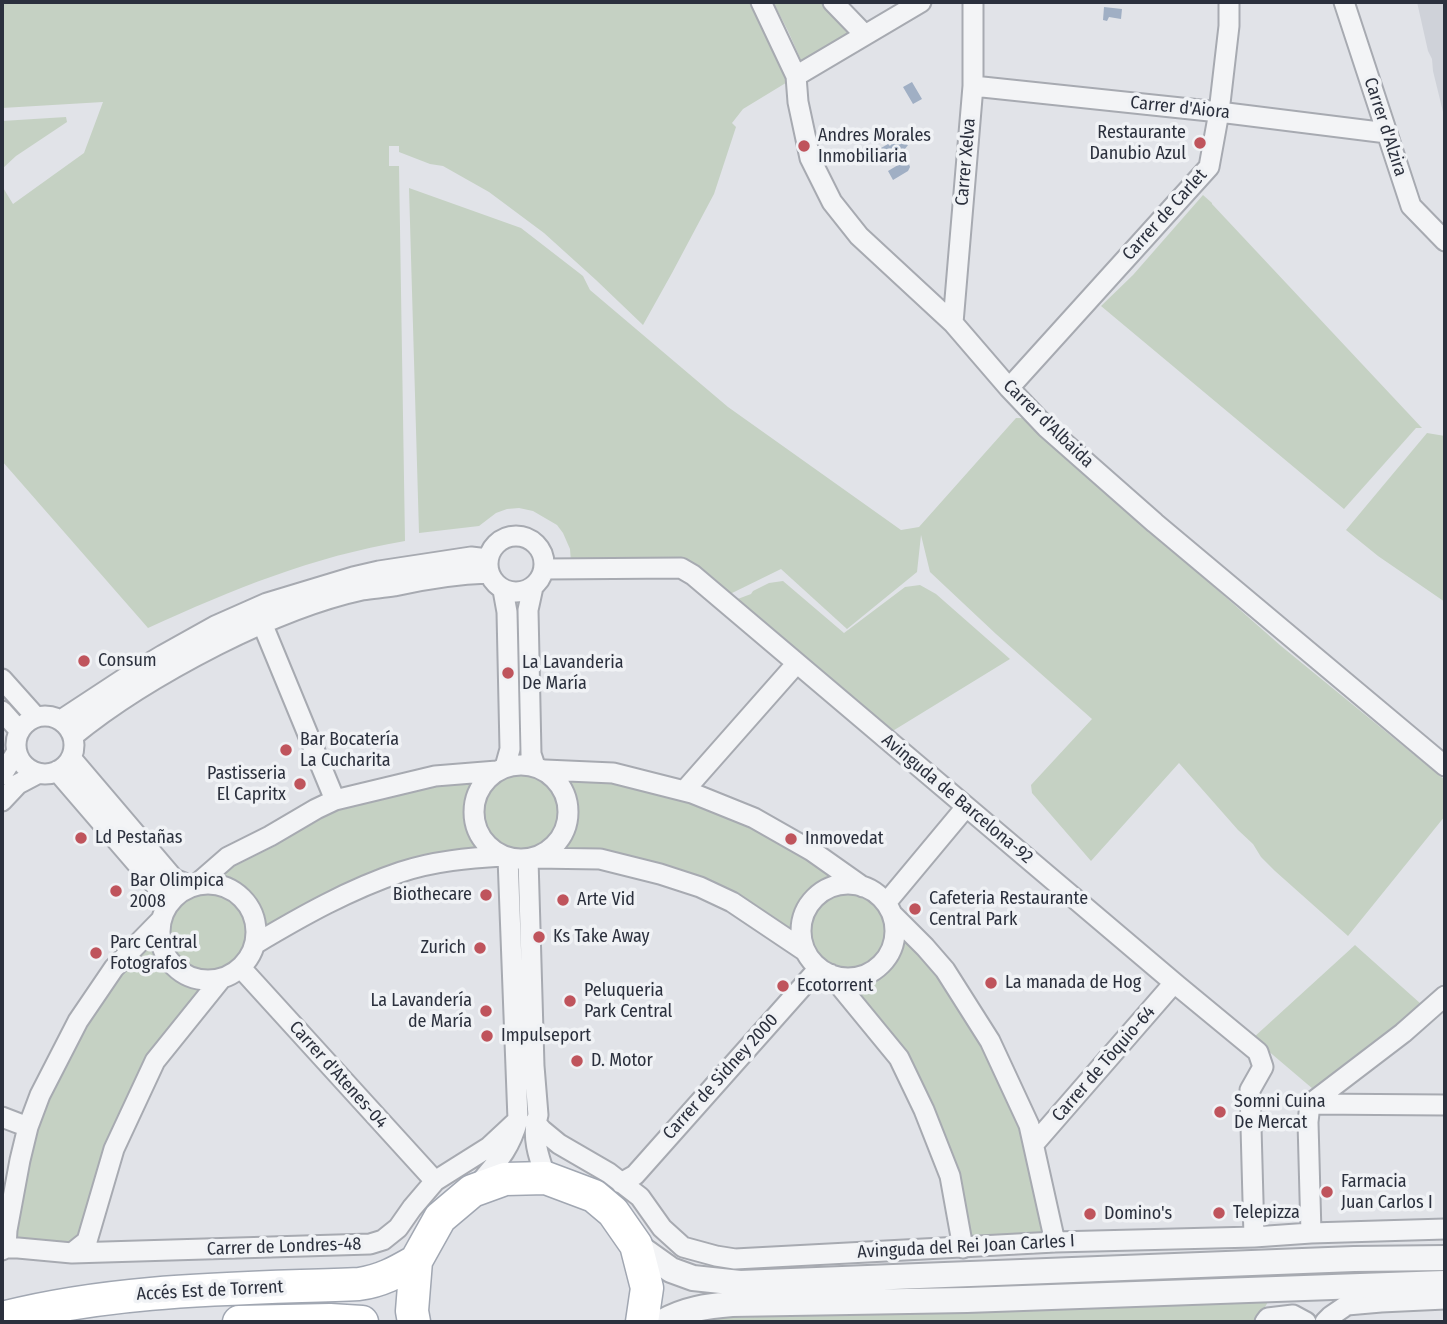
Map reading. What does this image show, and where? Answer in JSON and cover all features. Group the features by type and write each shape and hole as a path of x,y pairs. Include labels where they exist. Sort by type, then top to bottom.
{"main road":[{"path":"414,1322 412,1311 416,1261 440,1218 472,1191 505,1179 546,1178 594,1196 613,1212 636,1245 647,1288 642,1322"},
{"name":"Accés Est de Torrent","path":"2,1318 40,1308 157,1292 359,1284 391,1275 416,1261"},
{"name":"Accés Est de Torrent","path":"239,1322 362,1322"}],"street":[{"name":"Carrer d'Albaida","path":"761,2 796,76 798,102 810,159 832,202 859,236 953,323 1046,427 1154,523 1445,766"},
{"path":"832,2 865,35"},
{"path":"796,76 921,2"},
{"name":"Carrer Xelva","path":"953,323 973,86 973,2"},
{"name":"Carrer de Carlet","path":"1009,387 1209,167 1219,112 1229,26 1229,2"},
{"name":"Carrer d'Alzira","path":"1344,2 1410,206 1445,241"},
{"name":"Carrer d'Aiora","path":"973,86 1387,133"},
{"path":"488,566 495,545 509,536 525,537 534,542 544,558 544,569 533,587 528,610 531,754 540,768 554,776 566,794 569,814 564,833 552,849 532,858"},
{"path":"67,728 128,676 215,626 267,603 379,571 471,556 488,566 496,585 503,590 519,593 533,587"},
{"path":"67,728 262,623 361,591 444,577 488,566"},
{"name":"Avinguda de Barcelona-92","path":"544,569 681,568 693,575 1258,1052 1263,1067 1250,1090 1254,1237"},
{"path":"503,590 507,611 510,749 501,769 486,779 479,790 474,803 474,817 478,833 489,847 505,857"},
{"path":"262,623 335,800"},
{"path":"684,791 797,663"},
{"path":"2,678 36,717"},
{"path":"2,711 19,730"},
{"path":"2,801 18,784 64,765 74,751 67,728 51,716 36,717 25,723 16,740 16,753 20,761 37,774"},
{"path":"2,775 16,753"},
{"path":"4,1249 28,1127 40,1095 78,1021 114,968 160,921 169,901 194,885 228,857 335,800 435,776 501,769 520,764 613,773 684,791 754,818 876,893 945,970 984,1031 1029,1125 1055,1242"},
{"path":"64,765 174,879 194,885 219,884 236,892 251,908 257,929 255,944 241,968 221,979 155,1061 114,1149 87,1241 72,1254"},
{"path":"64,765 169,901"},
{"path":"889,908 966,807"},
{"path":"505,857 527,1121 546,1178"},
{"path":"255,944 304,914 403,871 463,858 600,859 700,887 732,902 805,951 851,998 899,1058 924,1110 950,1176 963,1248"},
{"path":"472,1191 508,1149 513,1136 527,1121 538,1115 534,1066 532,858"},
{"path":"805,951 801,935 803,918 810,904 821,893 834,886 849,884 863,887"},
{"path":"824,971 843,978 856,977 869,973 880,965 894,942 895,927 889,908"},
{"path":"160,921 159,938 166,957 176,969 198,980 221,979"},
{"name":"Carrer d'Atenes-04","path":"241,968 435,1181"},
{"name":"Carrer de Sidney 2000","path":"621,1183 635,1175 824,971"},
{"name":"Carrer de Tòquio-64","path":"1034,1144 1174,983"},
{"path":"1311,1233 1308,1122 1310,1104 1403,1033 1445,996"},
{"path":"1310,1104 1445,1105"},
{"path":"2,1116 28,1127"},
{"name":"Carrer de Londres-48","path":"4,1249 72,1254 370,1244 383,1240 398,1228 435,1181 527,1121"},
{"name":"Avinguda del Rei Joan Carles I","path":"527,1121 640,1197 662,1228 683,1247 735,1259 1055,1242 1445,1229"},
{"name":"Avinguda del Rei Joan Carles I","path":"636,1245 671,1270 694,1278 740,1283 1354,1259 1445,1258"},
{"path":"662,1322 699,1307 732,1304 967,1300 1445,1283"},
{"path":"1325,1322 1347,1305 1445,1299"},
{"path":"1265,1322 1268,1318 1293,1315 1306,1322"}],"shaded area":[{"path":"1417,2 1445,2 1445,120 1432,59"}],"green space":[{"path":"2,2 753,2 789,81 743,109 732,123 736,127 714,194 643,325 544,233 489,192 443,166 399,152 399,146 389,146 389,166 399,166 405,541 305,565 211,600 148,628 2,461 2,186 13,204 84,153 103,102 2,108"},
{"path":"773,2 821,2 853,37 804,67"},
{"path":"66,117 67,122 16,156 2,169 2,121"},
{"path":"409,188 521,228 583,276 590,290 728,407 901,530 919,527 1016,418 1023,418 1281,646 1445,780 1445,816 1348,936 1261,857 1253,844 1179,763 1091,861 1032,793 1031,785 1092,719 930,572 921,535 917,572 847,629 781,569 728,595 692,564 571,562 570,549 563,533 557,525 533,511 507,509 496,513 479,526 419,533"},
{"path":"1203,195 1422,428 1416,428 1344,509 1101,306 1133,275"},
{"path":"1427,433 1445,436 1445,602 1378,556 1346,530"},
{"path":"783,581 844,633 905,587 920,585 936,594 1010,659 891,732 735,600 769,583"},
{"path":"535,766 559,788 545,770 684,791 863,887 886,903 945,970 1029,1125 1056,1238 963,1248 913,1086 805,951 660,874 535,858 508,858 403,871 255,944 241,968 221,979 155,1061 72,1253 6,1248 28,1127 78,1021 160,921 169,901 316,809 497,771"},
{"path":"1355,945 1421,1004 1370,1047 1313,1089 1253,1038"},
{"path":"1268,1302 1256,1322 700,1322 711,1318"}],"water":[{"path":"1104,7 1122,9 1121,19 1109,17 1107,21 1103,20"},
{"path":"912,82 922,99 913,104 903,87"},
{"path":"896,138 908,145 899,155 886,158 881,148 888,144 890,146"},
{"path":"903,162 909,164 908,171 893,180 888,171"}],"place":[{"name":"Restaurante Danubio Azul","path":"1200,143"},
{"name":"Andres Morales Inmobiliaria","path":"804,146"},
{"name":"Consum","path":"84,661"},
{"name":"La Lavanderia De María","path":"508,673"},
{"name":"Bar Bocatería La Cucharita","path":"286,750"},
{"name":"Pastisseria El Capritx","path":"300,784"},
{"name":"Ld Pestañas","path":"81,838"},
{"name":"Inmovedat","path":"791,839"},
{"name":"Bar Olimpica 2008","path":"116,891"},
{"name":"Biothecare","path":"486,895"},
{"name":"Arte Vid","path":"563,900"},
{"name":"Cafeteria Restaurante Central Park","path":"915,909"},
{"name":"Ks Take Away","path":"539,937"},
{"name":"Zurich","path":"480,948"},
{"name":"Parc Central Fotografos","path":"96,953"},
{"name":"La manada de Hog","path":"991,983"},
{"name":"Ecotorrent","path":"783,986"},
{"name":"Peluqueria Park Central","path":"570,1001"},
{"name":"La Lavandería de María","path":"486,1011"},
{"name":"Impulseport","path":"487,1036"},
{"name":"D. Motor","path":"577,1061"},
{"name":"Somni Cuina De Mercat","path":"1220,1112"},
{"name":"Farmacia Juan Carlos I","path":"1327,1192"},
{"name":"Telepizza","path":"1219,1213"},
{"name":"Domino's","path":"1090,1214"}]}
